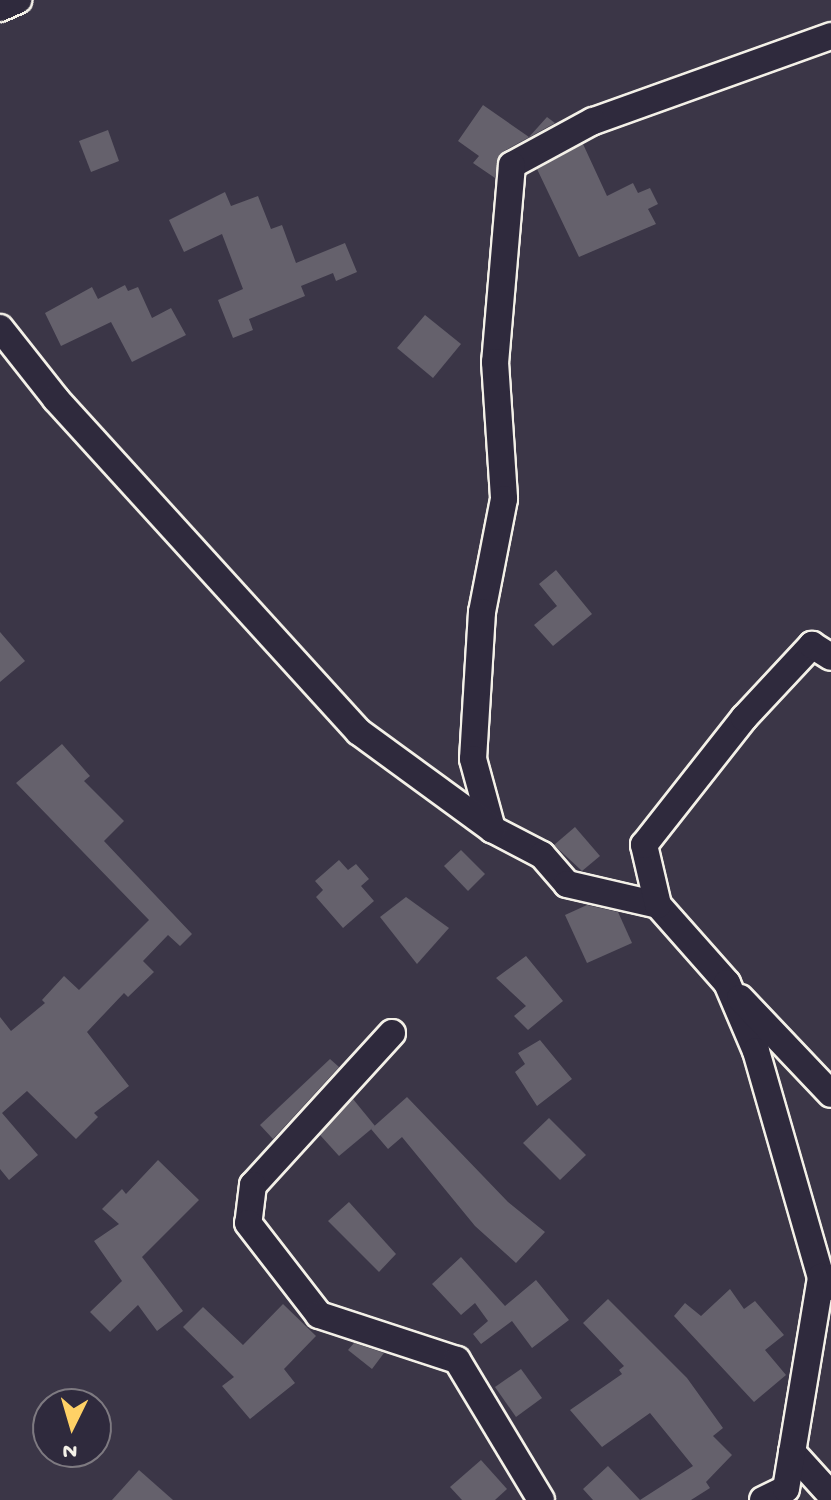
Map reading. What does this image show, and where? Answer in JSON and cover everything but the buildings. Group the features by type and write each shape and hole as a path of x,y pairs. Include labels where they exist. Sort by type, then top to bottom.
{"street":[{"path":"0,8 18,0"},
{"path":"492,829 473,759 482,612 504,499 495,362 512,165 593,121 831,36"},
{"path":"0,328 56,399 359,732 492,829 542,855 567,884 658,905"},
{"path":"831,657 812,645 744,718 644,845 658,905 831,1094"},
{"path":"727,983 756,1051 826,1282 786,1489 763,1500"},
{"path":"392,1033 253,1185 248,1223 319,1315 457,1360 541,1500"},
{"path":"792,1452 831,1495"}]}
